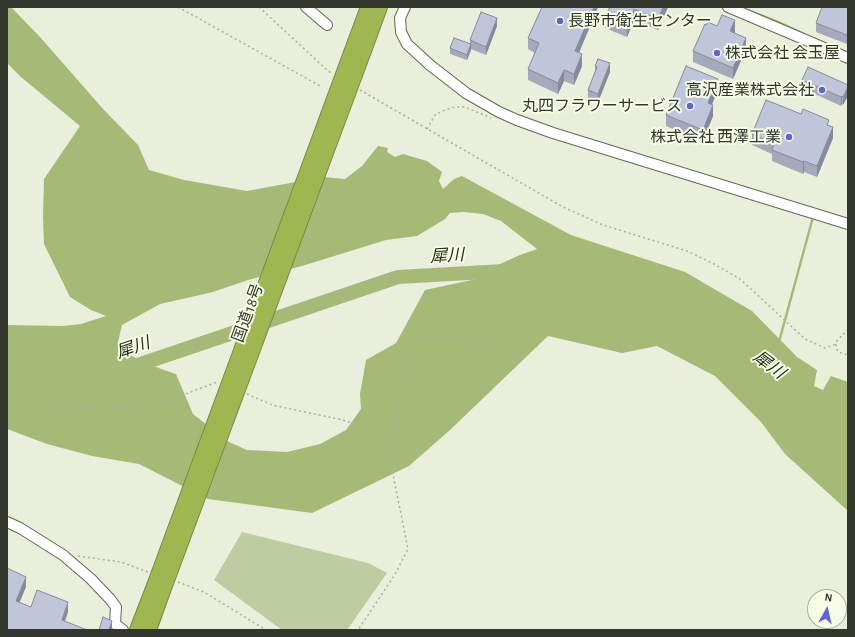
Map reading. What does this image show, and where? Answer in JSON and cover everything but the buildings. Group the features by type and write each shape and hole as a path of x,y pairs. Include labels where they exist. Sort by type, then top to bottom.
{"highway":[{"name":"国道18号","path":"360,45 368,7"},
{"name":"国道18号","path":"149,630 159,588 360,45 380,7"},
{"name":"国道18号","path":"137,630 159,588"}],"street":[{"path":"306,7 327,25"},
{"path":"405,7 400,18 401,32 407,44 430,65 466,93 499,112 553,133 848,224"},
{"path":"728,7 848,58"},
{"path":"7,522 20,528 63,554 91,579 116,607 114,624 123,630"}],"path":[{"path":"178,7 322,87"},
{"path":"259,7 334,75"},
{"path":"361,90 561,206 603,225 686,251 714,264 740,279 805,339 825,348 836,344"},
{"path":"428,129 435,115 455,107 465,107 494,119"},
{"path":"848,329 836,342 838,352 848,355"},
{"path":"358,630 394,576 408,549 386,440 395,427 402,384 416,340 449,336 508,350"}],"shaded area":[{"path":"242,532 368,563 387,573 347,630 282,630 214,580"}],"water":[{"path":"7,7 11,7 40,37 104,110 138,145 149,170 184,180 247,191 323,177 345,179 362,166 378,146 388,148 387,152 395,157 403,154 427,161 442,172 439,181 443,189 454,179 462,176 571,235 685,272 752,311 797,357 817,370 814,386 823,390 831,376 848,382 848,511 785,454 761,422 715,376 657,346 622,353 548,336 450,430 409,466 312,513 208,499 139,464 92,456 47,444 7,429 7,325 62,326 81,324 106,316 91,310 70,297 44,244 44,179 80,126 21,77 7,63","holes":["464,212 483,214 501,221 537,249 489,269 481,278 425,290 396,343 366,360 360,394 361,409 346,430 320,444 287,452 247,450 229,442 193,414 176,374 147,364 128,354 118,342 122,325 160,304 213,292 248,280 302,266 386,240 417,236 445,219 450,213"]}],"waterway":[{"path":"747,10 806,35"},
{"path":"779,342 813,217"},
{"name":"犀川","path":"126,369 398,277 504,271"}],"place":[{"name":"長野市衛生センター","path":"560,21"},
{"name":"株式会社 会玉屋","path":"717,53"},
{"name":"高沢産業株式会社","path":"822,90"},
{"name":"丸四フラワーサービス","path":"690,106"},
{"name":"株式会社 西澤工業","path":"789,137"}]}
